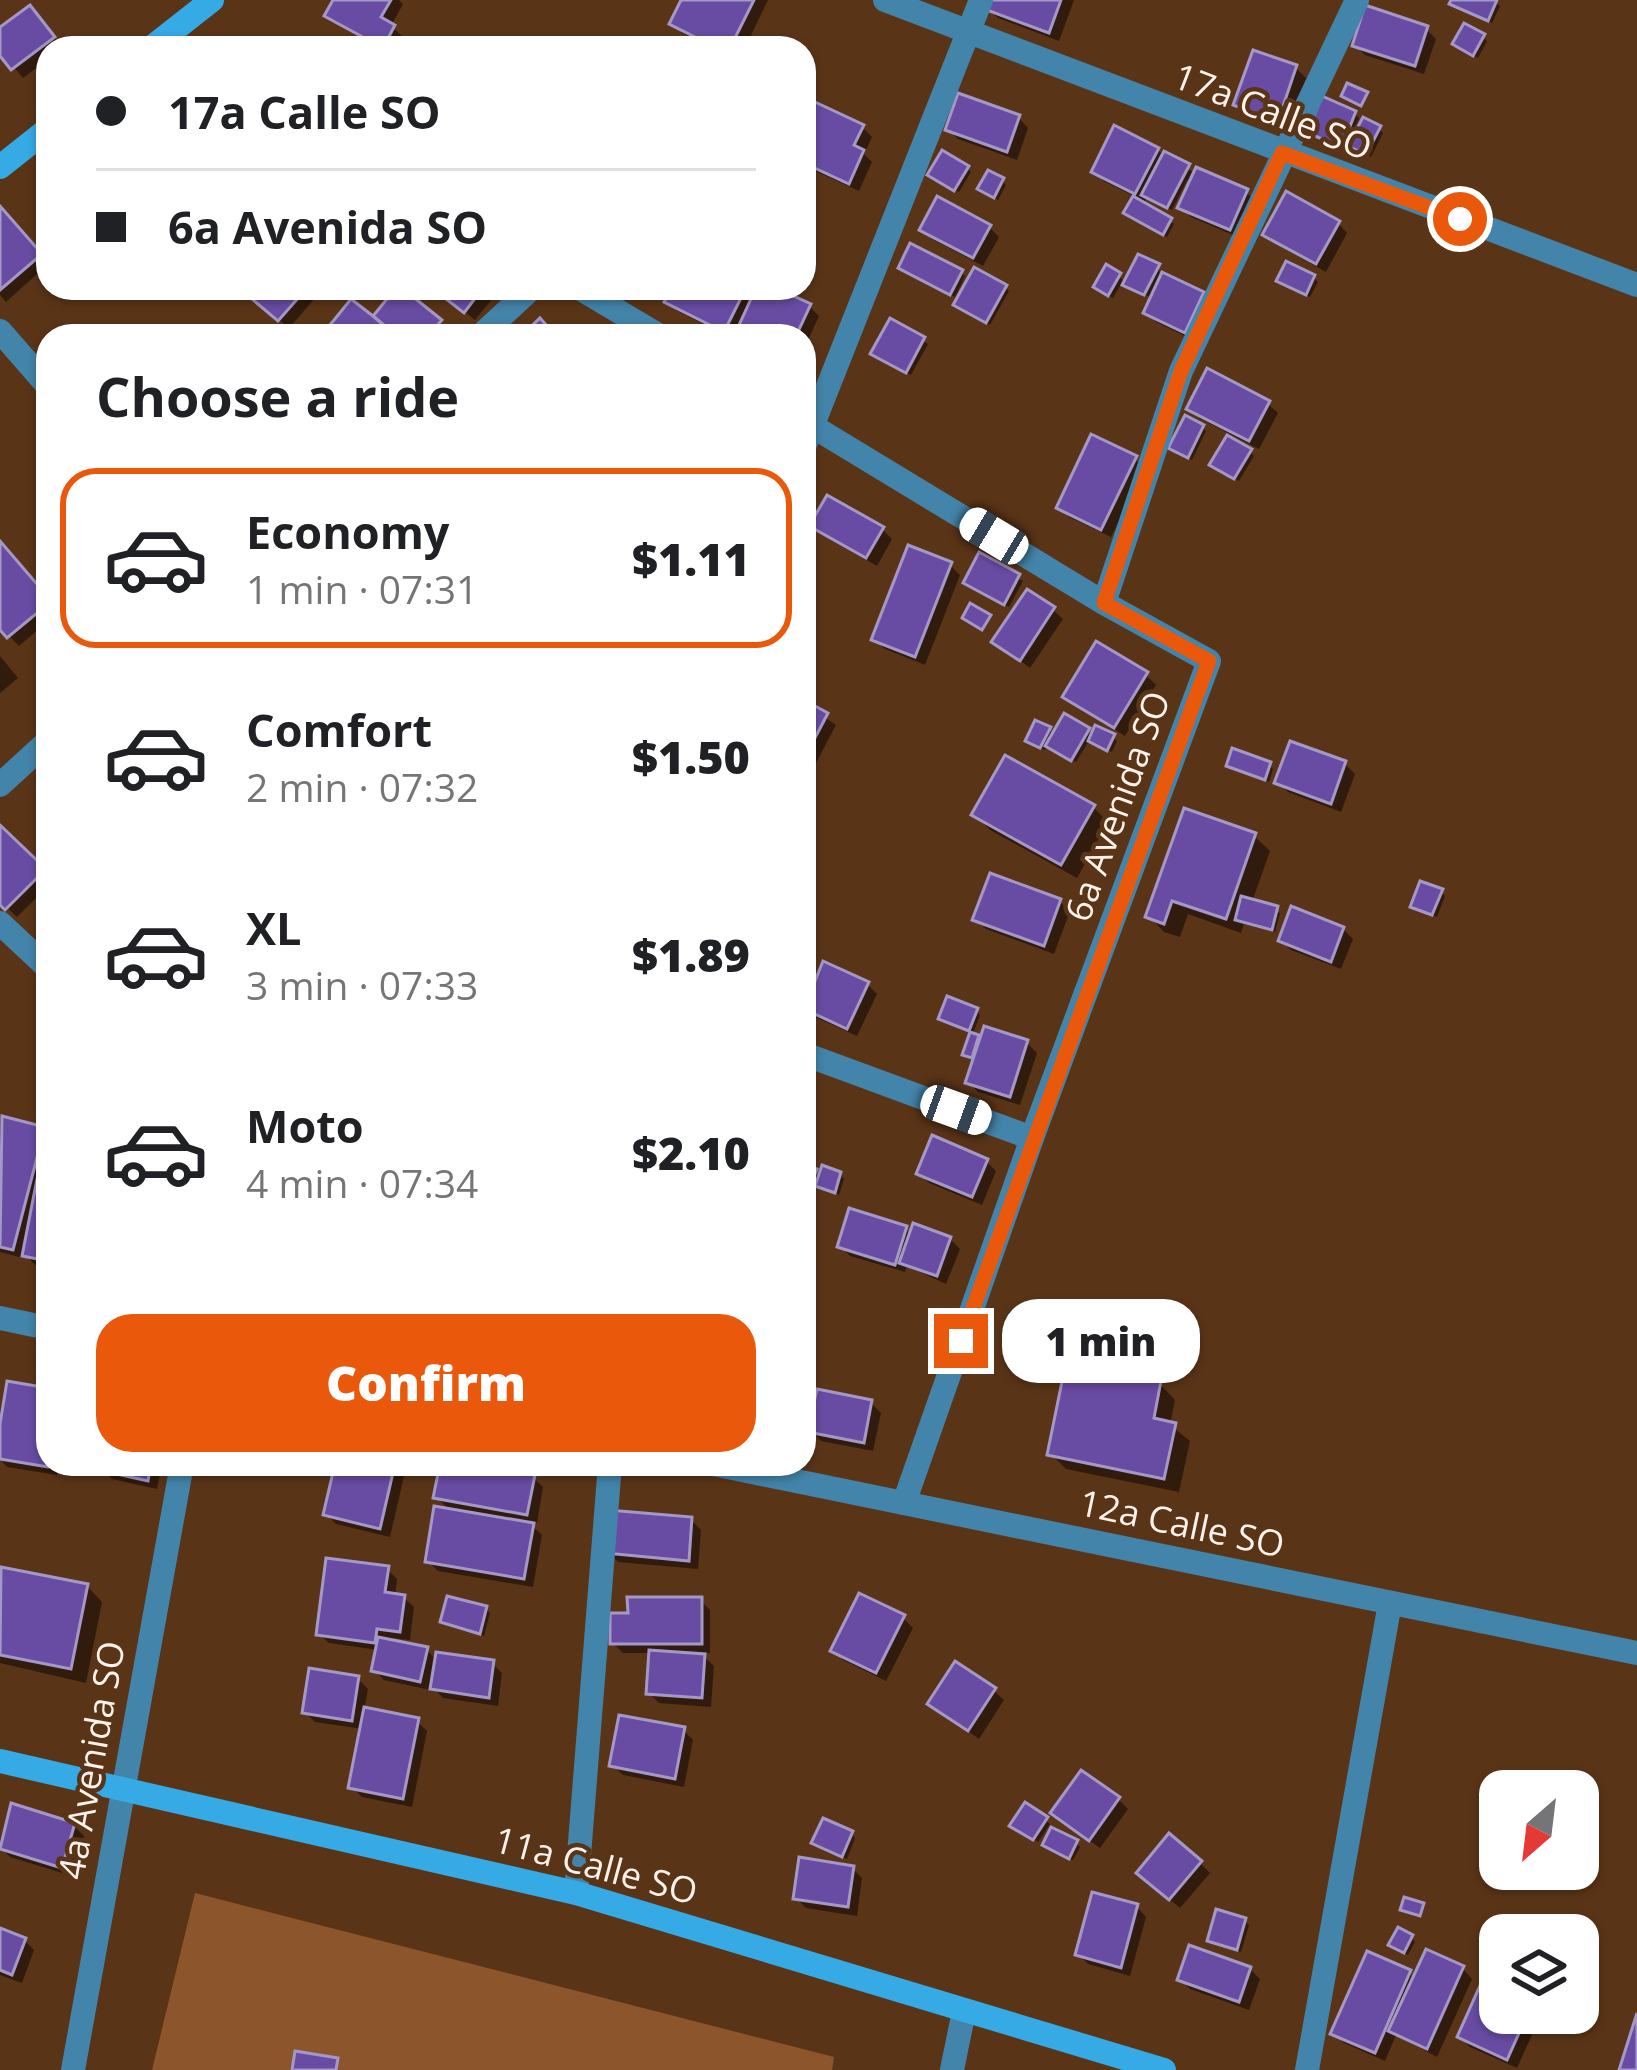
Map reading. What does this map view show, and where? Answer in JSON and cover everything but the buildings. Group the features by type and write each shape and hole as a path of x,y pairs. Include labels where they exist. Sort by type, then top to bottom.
{"street":[{"path":"166,36 212,0"},
{"name":"17a Calle SO","path":"885,0 1637,285"},
{"path":"816,406 981,0"},
{"path":"816,437 1104,603 1181,371 1357,0"},
{"path":"0,167 36,138"},
{"path":"493,324 519,300"},
{"path":"599,300 640,324"},
{"path":"0,331 36,372"},
{"name":"6a Avenida SO","path":"904,1503 1032,1138 1209,661 1104,603"},
{"path":"0,784 36,752"},
{"path":"0,923 36,957"},
{"path":"816,1058 1032,1138"},
{"path":"0,1318 36,1326"},
{"name":"4a Avenida SO","path":"73,2070 180,1476"},
{"path":"576,1893 609,1476"},
{"name":"12a Calle SO","path":"772,1476 1637,1654"},
{"path":"1307,2070 1390,1603"},
{"name":"11a Calle SO","path":"0,1760 576,1893 1164,2070"},
{"path":"952,2070 964,2011"}],"shaded area":[{"path":"195,1893 834,2057 832,2070 152,2070"}],"route":[{"path":"961,1341 1209,661 1104,603 1181,371 1282,153 1460,219"}]}
